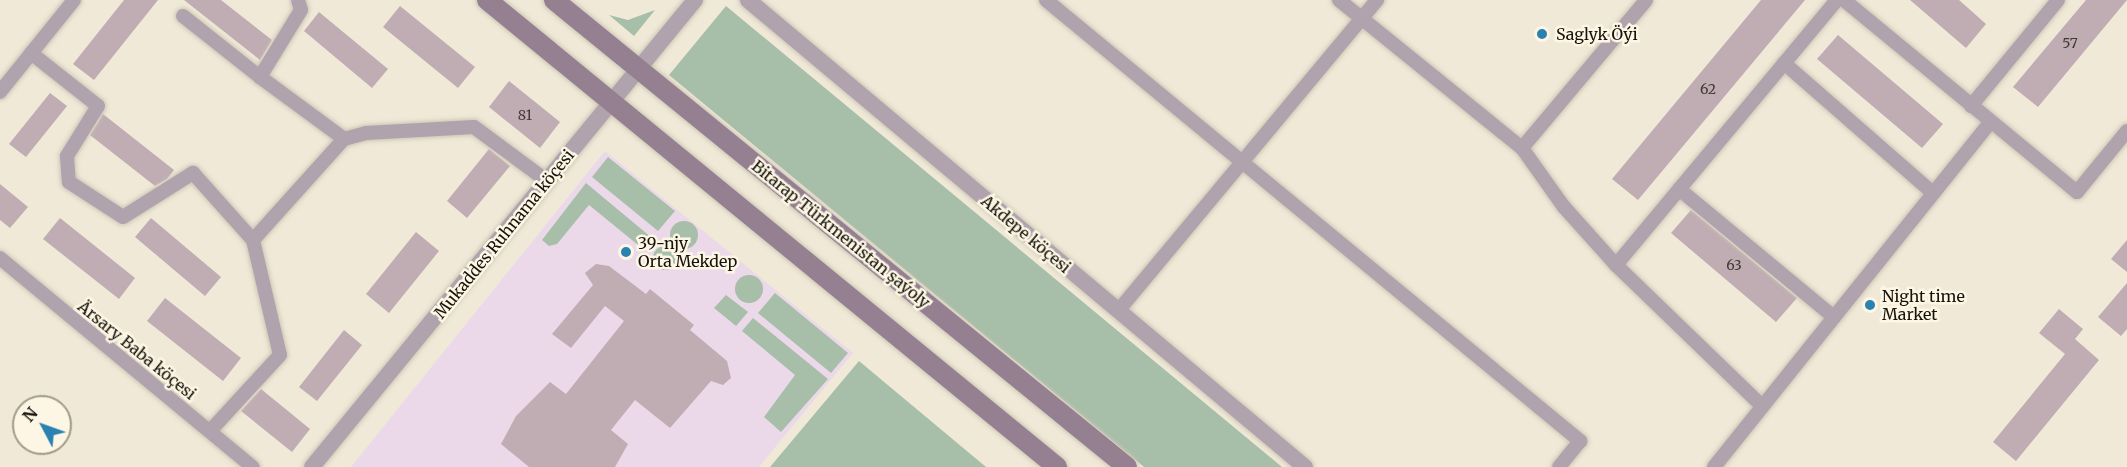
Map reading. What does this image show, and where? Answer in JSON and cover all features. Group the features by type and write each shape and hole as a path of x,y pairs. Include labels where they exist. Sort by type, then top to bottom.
{"main road":[{"path":"487,0 1057,467"},
{"name":"Bitarap Türkmenistan şaýoly","path":"554,0 1127,467"}],"street":[{"path":"0,92 74,0"},
{"path":"260,76 301,10 298,0"},
{"name":"Mukaddes Ruhnama köçesi","path":"312,467 695,0"},
{"name":"Akdepe köçesi","path":"748,0 1305,467"},
{"path":"1046,0 1580,441 1559,467"},
{"path":"1339,0 1522,148 1564,207 1616,265 1762,406"},
{"path":"1118,311 1377,0"},
{"path":"1522,148 1646,0"},
{"path":"1616,265 1837,0"},
{"path":"1844,0 2077,192 2127,131"},
{"path":"1971,106 2058,0"},
{"path":"183,16 344,139"},
{"path":"31,53 98,106 66,156 69,182 123,217 193,173 253,240 280,355 210,431"},
{"path":"1784,63 1933,193"},
{"path":"1714,467 1990,122"},
{"path":"253,240 344,139 366,133 474,127 547,181"},
{"path":"1679,189 1834,317"},
{"name":"Ärsary Baba köçesi","path":"0,258 253,467"}],"shaded area":[{"name":"39-njy Orta Mekdep","path":"605,151 853,353 759,467 351,467"}],"green space":[{"path":"726,6 1282,467 1144,467 669,75"},
{"path":"655,10 634,36 609,15 628,20"},
{"path":"608,157 675,211 658,231 592,177"},
{"path":"586,183 652,238 643,249 589,205 557,244 549,246 542,240"},
{"path":"684,221 694,225 698,235 694,245 684,249 674,245 670,235 674,225"},
{"path":"665,246 673,250 677,258 673,266 665,270 657,266 653,258 657,250"},
{"path":"749,275 759,279 763,289 759,299 749,303 739,299 735,289 739,279"},
{"path":"775,293 848,353 831,373 758,313"},
{"path":"726,295 748,312 736,326 714,308"},
{"path":"753,318 828,379 781,432 764,417 795,375 742,331"},
{"path":"859,361 986,467 770,467"}],"building":[{"path":"124,0 158,0 94,80 73,64"},
{"path":"184,0 221,0 272,40 260,60"},
{"path":"1761,0 1805,0 1638,200 1612,179"},
{"path":"1910,0 1959,0 1986,24 1966,48"},
{"path":"2086,0 2127,0 2038,107 2013,87"},
{"path":"400,6 475,67 458,88 383,27"},
{"path":"319,12 388,69 372,88 304,31"},
{"path":"1838,35 1943,124 1922,148 1817,59"},
{"path":"509,81 560,122 540,148 489,107"},
{"path":"50,93 67,106 26,157 9,144"},
{"path":"103,114 174,170 167,179 155,186 90,135"},
{"path":"489,149 510,166 467,218 447,201"},
{"path":"0,184 28,207 10,228 0,220"},
{"path":"1691,210 1797,298 1776,322 1671,233"},
{"path":"60,218 135,278 119,299 43,239"},
{"path":"151,218 221,277 205,296 135,237"},
{"path":"416,232 439,251 389,313 366,294"},
{"path":"2127,240 2127,272 2111,259"},
{"path":"596,264 609,266 646,294 650,289 694,325 690,330 727,361 731,378 723,385 711,381 670,428 635,400 611,430 628,444 615,467 529,467 501,444 516,416 550,382 566,394 624,321 605,306 571,348 552,334 593,285 585,273"},
{"path":"2127,283 2127,329 2121,336 2098,317"},
{"path":"165,298 241,358 223,381 147,321"},
{"path":"2059,309 2083,329 2075,339 2099,360 2016,461 1993,442 2065,354 2039,333"},
{"path":"344,330 362,345 317,401 299,387"},
{"path":"261,389 310,429 292,452 241,411"}],"place":[{"name":"Saglyk Öýi","path":"1542,34"},
{"name":"39-njy Orta Mekdep","path":"626,252"},
{"name":"Night time Market","path":"1870,305"}]}
